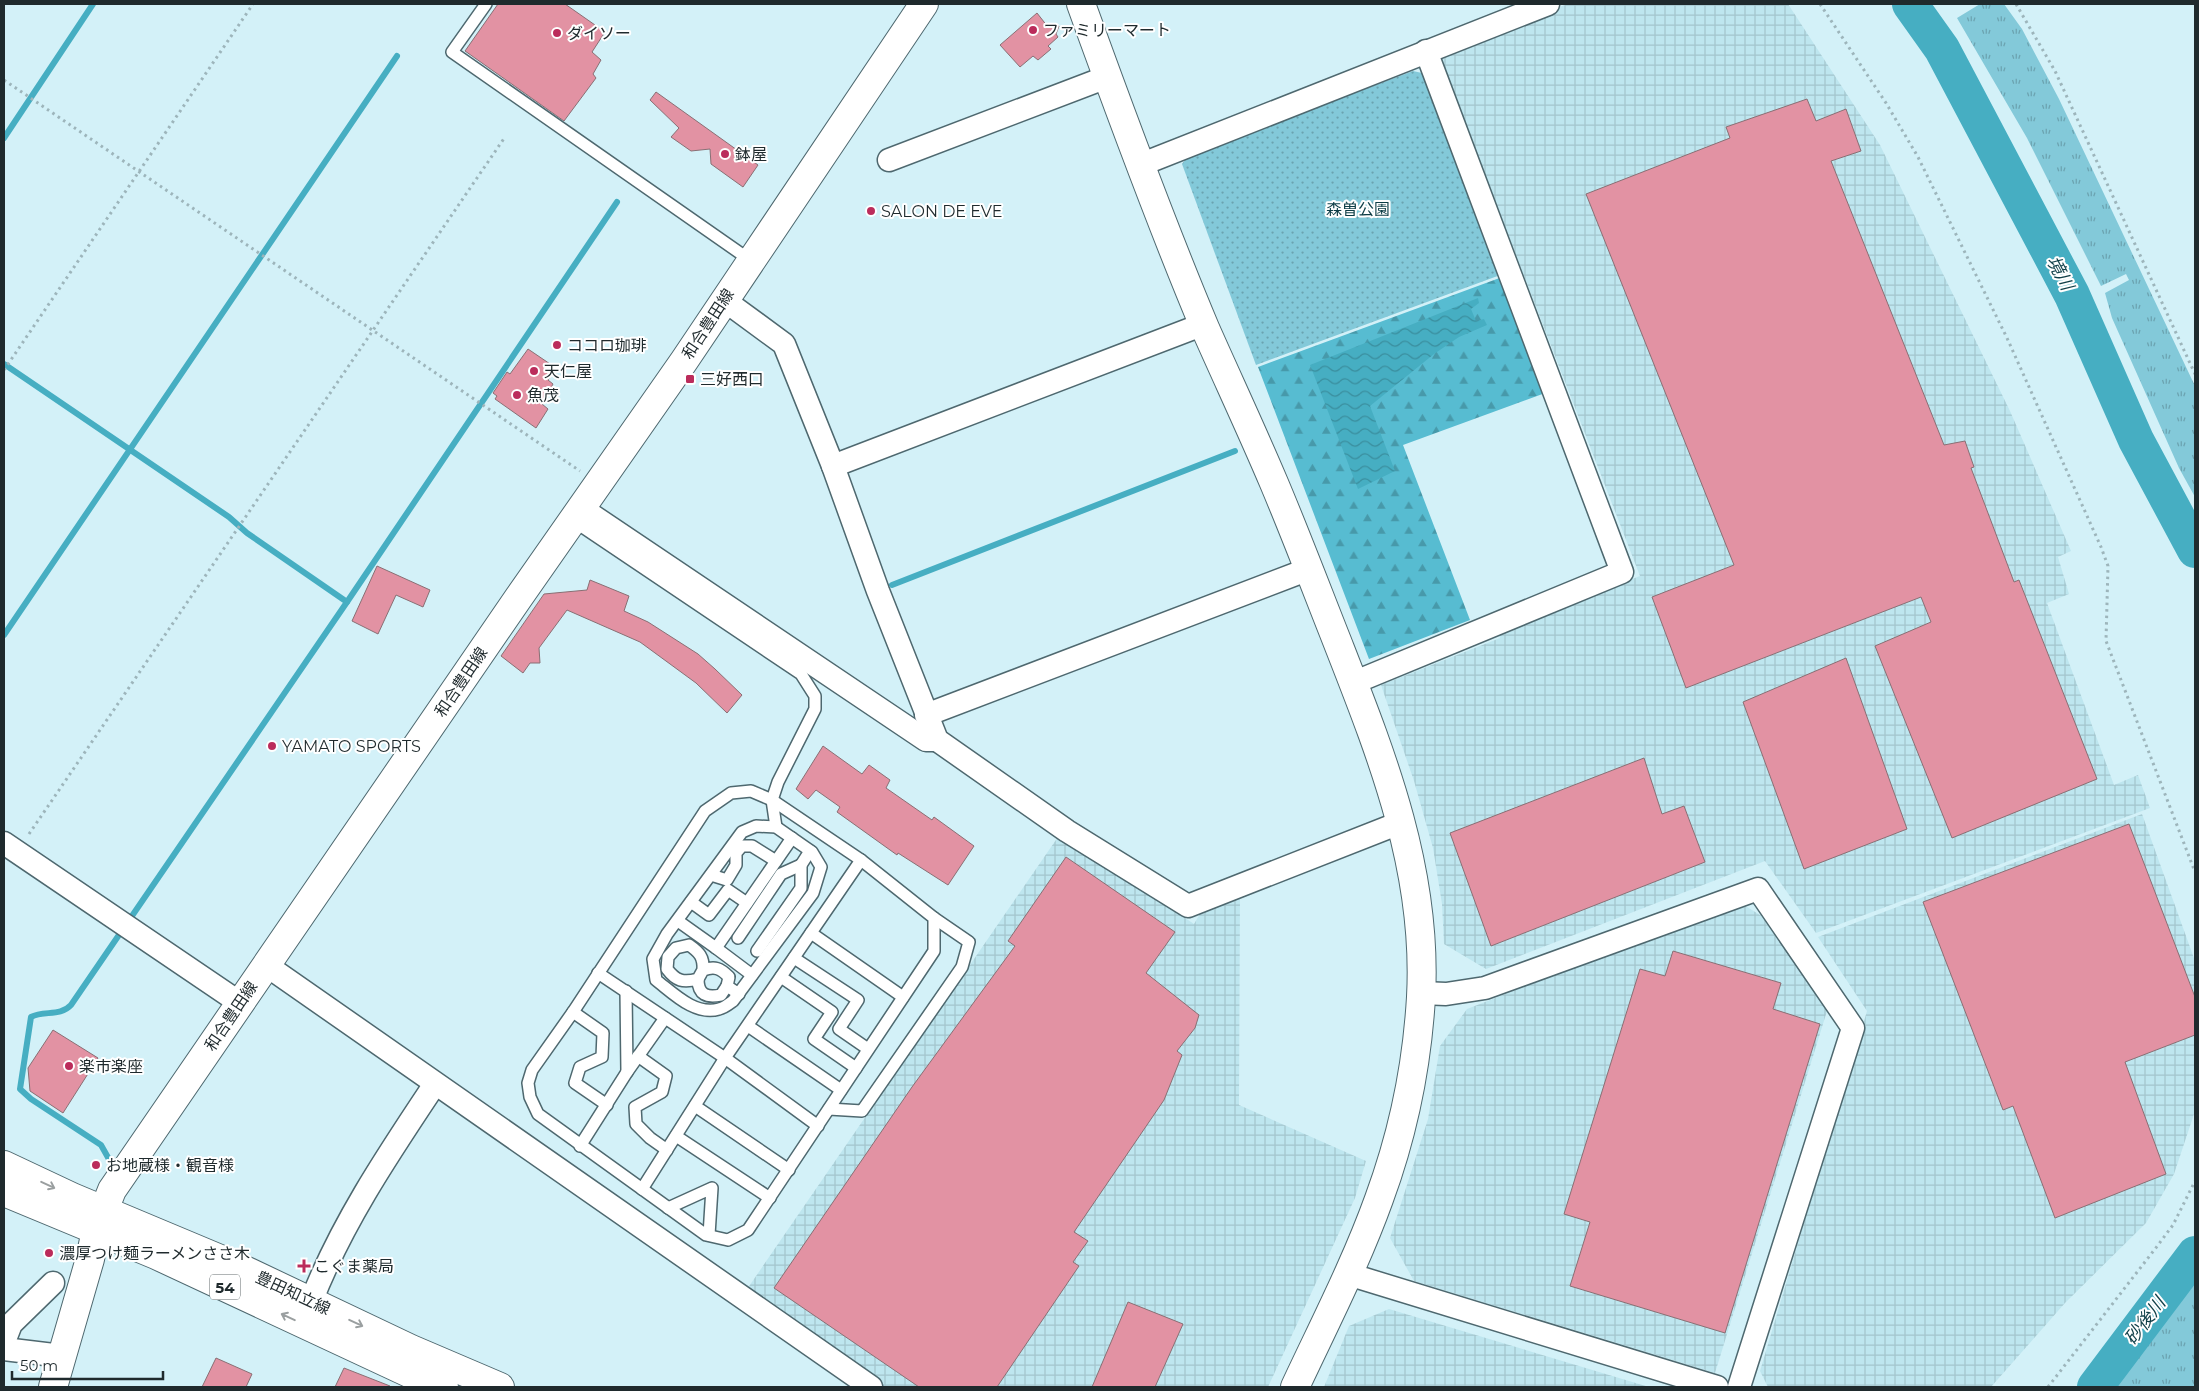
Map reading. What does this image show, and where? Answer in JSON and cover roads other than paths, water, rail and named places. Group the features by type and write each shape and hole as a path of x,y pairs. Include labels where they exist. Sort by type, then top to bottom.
{"main road":[{"name":"和合豊田線","path":"53,1387 100,1220 112,1190 724,300 924,4"},
{"path":"1081,4 1140,165 1204,324 1309,569 1353,683 1391,786 1402,822 1415,887 1420,936 1421,994 1416,1055 1406,1107 1379,1199 1348,1274 1295,1387"},
{"name":"豊田知立線","path":"4,1165 165,1259 411,1370 444,1381 500,1387"},
{"name":"豊田知立線","path":"4,1192 100,1220 232,1264 311,1302 411,1370"}],"street":[{"path":"1140,165 1548,4"},
{"path":"1353,683 1622,572 1426,51"},
{"path":"889,160 1107,77"},
{"path":"724,300 784,344 833,466 878,591 937,740 1067,831 1188,906 1402,822"},
{"path":"833,466 1204,324"},
{"path":"577,514 926,740 937,740"},
{"path":"926,715 1309,569"},
{"path":"10,852 240,1003"},
{"path":"1421,994 1446,994 1485,988 1758,889 1853,1028 1739,1387"},
{"path":"266,965 872,1387"},
{"path":"311,1302 324,1267 355,1212 435,1084"},
{"path":"1348,1274 1717,1387"},
{"path":"4,1342 11,1324 53,1284"},
{"path":"4,1349 62,1356"}],"lane":[{"path":"486,4 452,52 750,260"},
{"path":"577,514 801,674 815,696 815,708 778,782 772,800 776,827"},
{"path":"829,1109 862,1111 962,967 969,942 934,918 862,860 772,800 750,791 731,793 705,811 573,1012 532,1070 528,1083 530,1097 538,1114 668,1208 709,1235 728,1240 748,1230 934,951 934,918"},
{"path":"761,954 812,892 821,867 810,850 776,827 756,826 742,832 667,934 653,958 656,980 678,998 700,1010 719,1010 733,1001 752,975 761,954 801,888 801,865 810,850"},
{"path":"716,948 792,838"},
{"path":"711,875 727,880 736,865 736,853 742,846 752,846 776,861"},
{"path":"642,1189 725,1058 862,860"},
{"path":"738,938 781,874 801,865"},
{"path":"691,902 709,915 728,890 747,903"},
{"path":"678,921 752,975"},
{"path":"728,931 761,954"},
{"path":"811,933 903,997"},
{"path":"674,978 667,968 668,957 676,948 688,945 698,952 704,960 700,974 698,987 703,994 710,998 721,995 729,977 721,969 712,967 700,974 685,982 674,978"},
{"path":"794,958 858,1000 840,1029 868,1049"},
{"path":"598,973 725,1058 818,1126"},
{"path":"781,977 832,1012 814,1039 856,1068"},
{"path":"667,989 674,978"},
{"path":"726,986 739,994"},
{"path":"626,991 627,1072"},
{"path":"573,1012 603,1033 602,1057 580,1067 575,1082 607,1105"},
{"path":"580,1146 627,1072 665,1018"},
{"path":"748,1026 841,1090"},
{"path":"638,1056 666,1076 662,1092 635,1107 636,1124 650,1138 667,1150"},
{"path":"695,1106 789,1170"},
{"path":"676,1136 770,1198"},
{"path":"668,1208 712,1188 709,1235"}],"water":[{"path":"1478,298 1479,303 1471,309 1476,321 1484,319 1487,325 1459,337 1434,354 1370,406 1395,471 1358,489 1310,365"}],"waterway":[{"path":"4,138 93,4"},
{"name":"境川","path":"1910,4 1942,49 2072,295 2136,440 2195,550"},
{"path":"4,635 397,56"},
{"path":"347,602 617,202"},
{"path":"4,364 229,517 247,533 347,602 71,1005 62,1011 31,1017 20,1089 31,1099 101,1145 110,1161"},
{"path":"892,585 1235,451"},
{"name":"砂後川","path":"2095,1387 2195,1254"}],"place":[{"name":"ファミリーマート","path":"1033,30"},
{"name":"ダイソー","path":"557,33"},
{"name":"鉢屋","path":"725,154"},
{"name":"SALON DE EVE","path":"871,211"},
{"name":"ココロ珈琲","path":"557,345"},
{"name":"天仁屋","path":"534,371"},
{"name":"三好西口","path":"690,379"},
{"name":"魚茂","path":"517,395"},
{"name":"YAMATO SPORTS","path":"272,746"},
{"name":"楽市楽座","path":"69,1066"},
{"name":"お地蔵様・観音様","path":"96,1165"},
{"name":"濃厚つけ麺ラーメンささ木","path":"49,1253"},
{"name":"こぐま薬局","path":"304,1266"}],"park label":[{"name":"森曽公園","path":"1358,209"}]}
